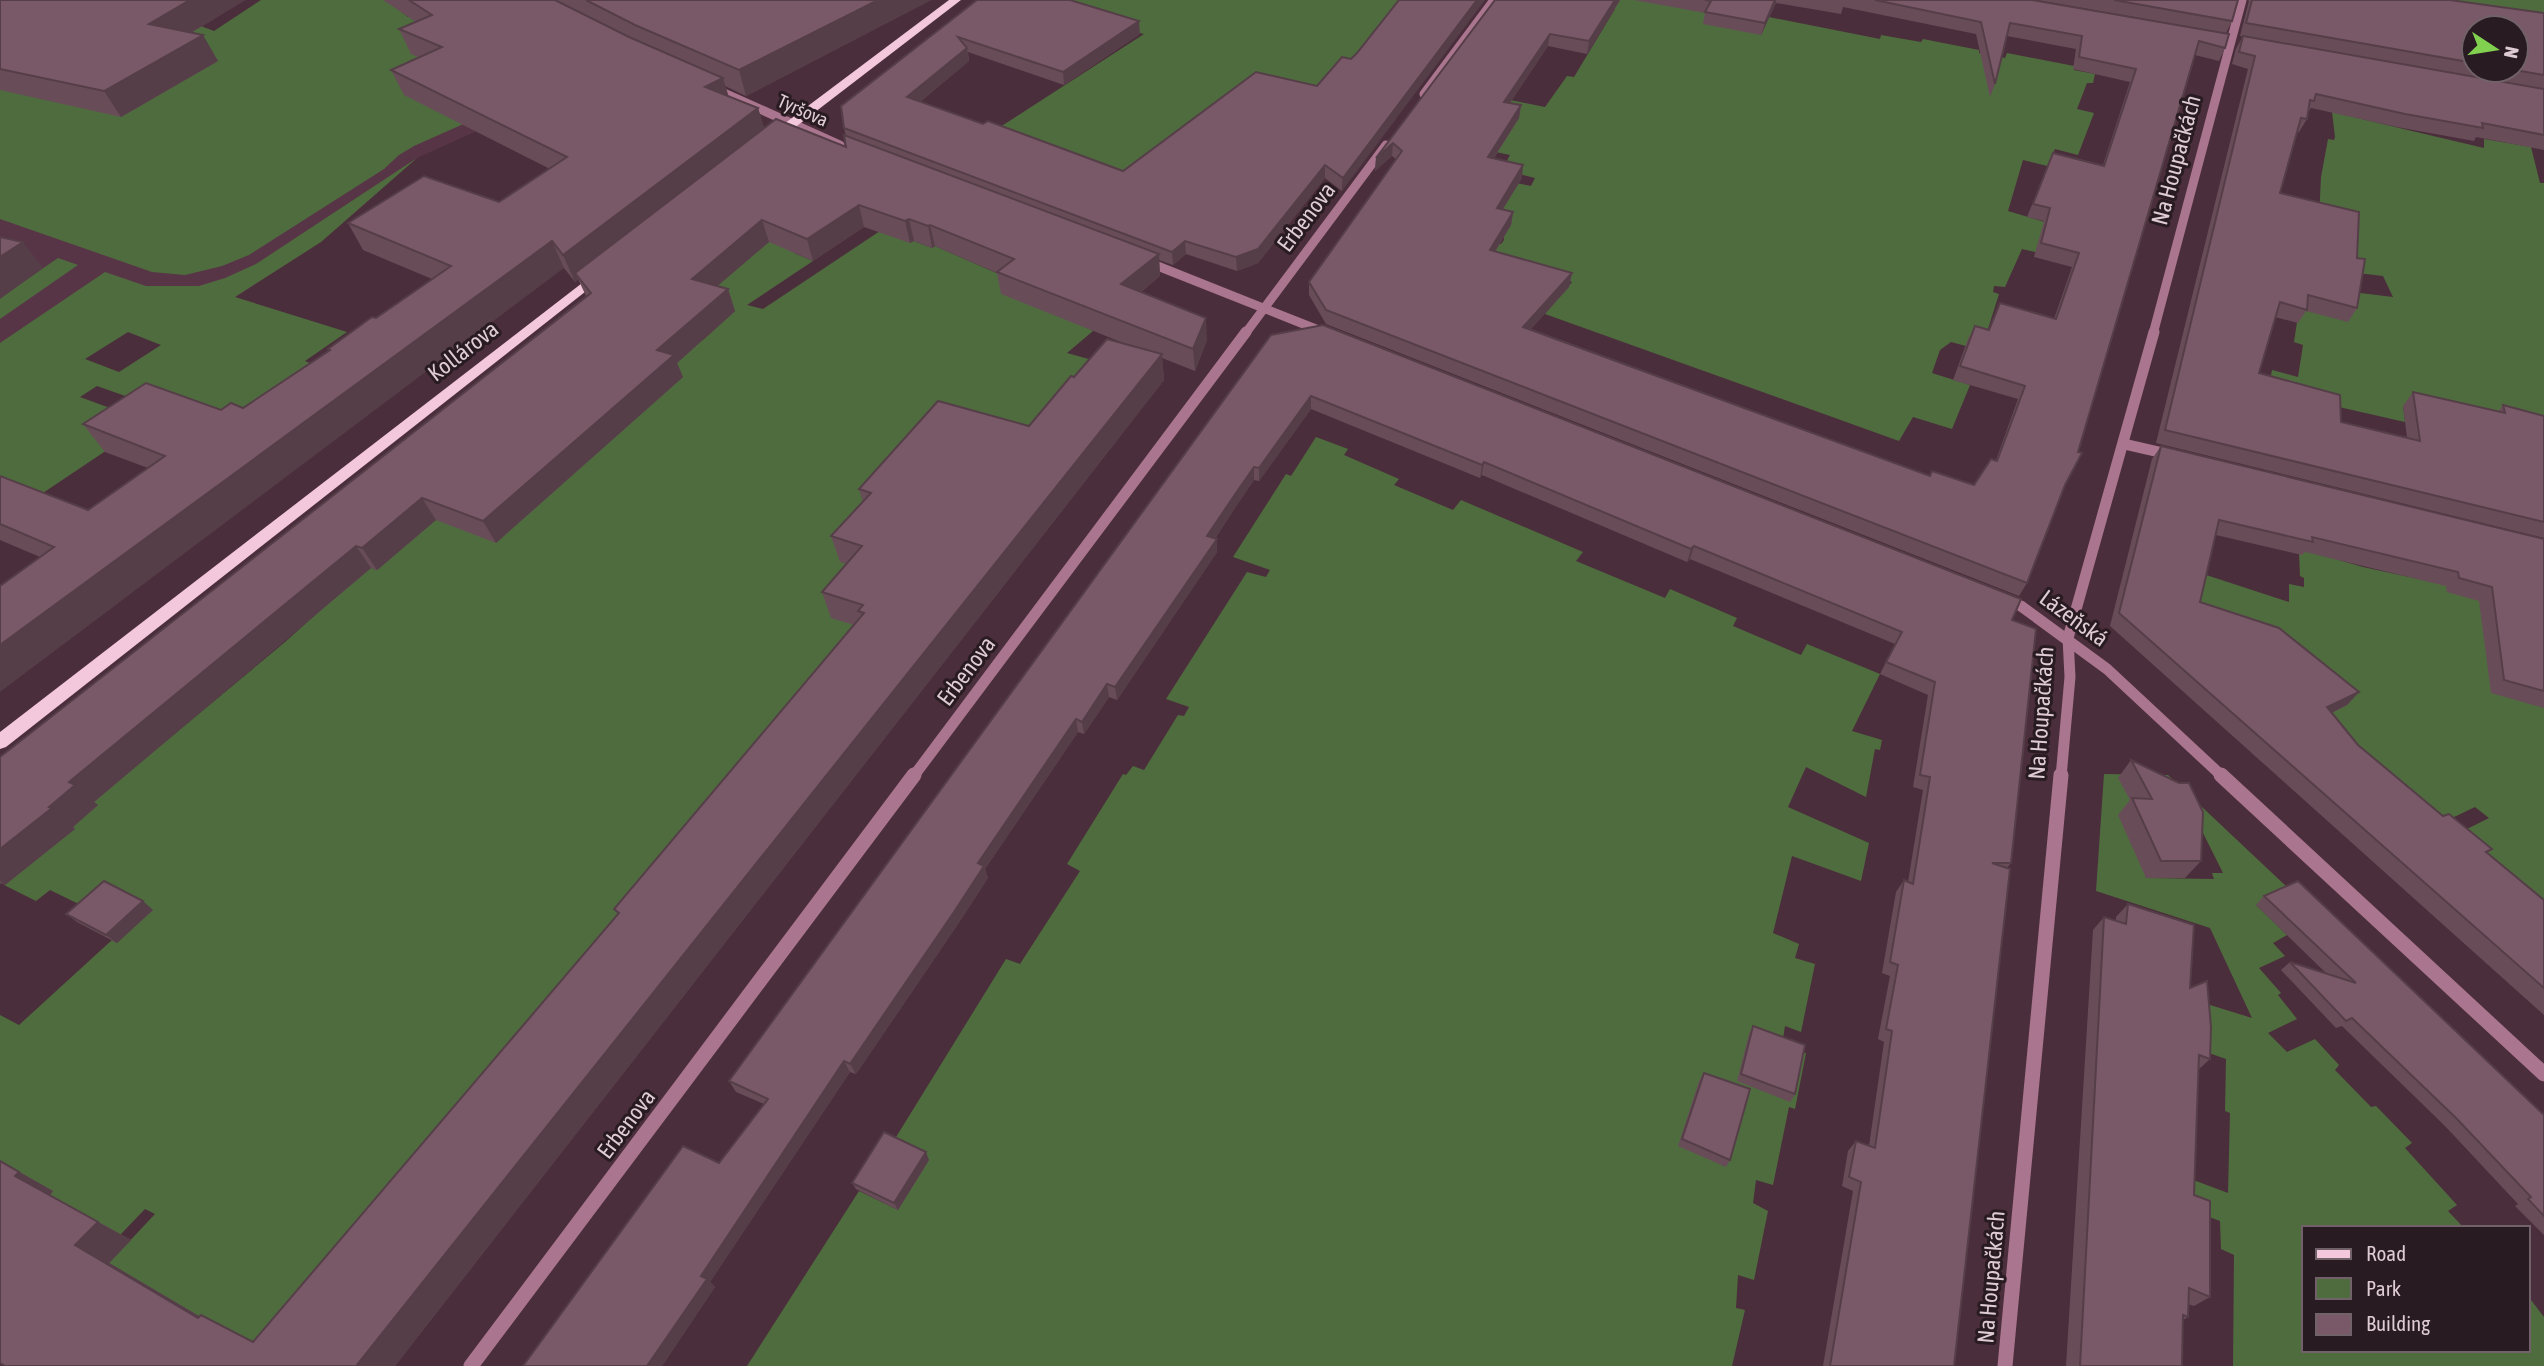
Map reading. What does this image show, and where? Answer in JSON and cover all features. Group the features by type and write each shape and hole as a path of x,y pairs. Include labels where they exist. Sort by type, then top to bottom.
{"main road":[{"path":"757,150 956,0"},
{"name":"Kollárova","path":"0,742 611,265"}],"street":[{"path":"1421,98 1494,0"},
{"name":"Na Houpačkách","path":"2006,1366 2070,677 2068,638 2124,444 2242,0"},
{"path":"2220,39 2242,43"},
{"name":"Tyršova","path":"700,83 844,146"},
{"name":"Erbenova","path":"471,1366 1388,142"},
{"path":"1129,255 1341,338"},
{"path":"2124,444 2191,460"},
{"name":"Lázeňská","path":"1996,596 2021,606 2107,669 2544,1074"}],"shaded area":[{"path":"553,84 565,91 417,158 321,242 162,344 128,332 0,411 0,207 240,254 414,145"}],"green space":[{"path":"0,0 198,25 214,31 261,0 397,0 399,10 408,17 420,12 553,84 414,146 384,169 249,255 222,266 185,275 152,272 0,219"},
{"path":"1059,0 1407,0 1334,78 1123,185 1000,127 1144,34 1044,11"},
{"path":"1606,0 1711,0 1761,35 1769,17 1880,39 1881,35 1921,42 1923,39 2005,58 2007,53 2074,66 2074,70 2095,74 2093,83 2087,83 2077,109 2094,113 2078,155 2055,149 2052,155 2072,172 2023,160 2008,211 2045,222 2052,256 2022,249 2005,287 1994,286 1993,292 1999,294 1987,332 1966,346 1951,342 1940,350 1932,373 1970,385 1952,429 1913,417 1899,441 1545,314 1572,282 1512,268 1448,231 1501,244 1504,240 1502,180 1531,186 1535,178 1502,170 1510,155 1491,151 1501,114 1510,100 1545,107 1567,76 1574,77 1615,9"},
{"path":"2363,0 2544,0 2544,30 2530,28 2530,14 2460,16"},
{"path":"2332,112 2484,148 2484,139 2531,147 2540,183 2544,183 2544,431 2403,406 2405,422 2268,391 2272,370 2298,377 2303,345 2294,342 2299,309 2352,292 2393,297 2383,276 2298,266 2319,218 2321,177 2328,139 2334,140 2335,137"},
{"path":"417,158 321,242 235,297 347,332 305,361 317,366 241,437 97,386 80,397 186,436 113,446 28,503 0,491 0,343 105,272 146,286 199,286 256,264","holes":["128,332 161,345 119,372 85,359"]},
{"path":"795,217 794,253 813,261 747,305 763,309 883,229 932,248 935,246 1017,282 1093,331 1067,353 1110,365 276,1366 229,1334 109,1263 155,1214 145,1209 99,1257 50,1195 0,1161 0,1015 19,1025 112,940 117,943 152,910 91,910 50,890 36,901 4,885 73,827 92,803 285,642 369,567 377,570 660,327 703,340 735,311 693,299 729,272 732,273"},
{"path":"58,258 78,265 0,319 0,298"},
{"path":"1316,437 1348,449 1344,455 1399,479 1394,485 1453,510 1461,500 1583,552 1576,561 1665,598 1670,589 1737,618 1733,626 1801,655 1807,644 1880,674 1852,731 1882,740 1880,750 1875,749 1866,797 1806,767 1788,807 1869,843 1861,881 1792,856 1773,933 1799,944 1795,958 1815,964 1801,1032 1785,1026 1782,1045 1806,1053 1795,1109 1789,1107 1773,1185 1756,1180 1753,1203 1768,1211 1754,1280 1738,1275 1736,1308 1745,1310 1732,1366 747,1366 859,1191 898,1210 893,1142 1006,959 1020,964 1080,871 1067,864 1123,774 1126,775 1133,766 1144,770 1178,715 1184,716 1189,707 1166,699 1247,572 1266,577 1270,570 1233,557 1286,474 1291,476"},
{"path":"2287,545 2363,567 2446,585 2534,615 2544,708 2544,928 2449,838 2489,818 2475,807 2429,829 2307,724 2346,705 2181,613 2197,572 2289,602 2289,584 2304,587 2304,578 2300,576 2299,552"},
{"path":"2104,774 2168,775 2289,889 2256,905 2287,935 2273,943 2285,956 2259,968 2281,993 2278,995 2297,1019 2268,1033 2287,1052 2315,1039 2339,1065 2335,1070 2412,1143 2405,1148 2457,1205 2448,1211 2462,1226 2302,1226 2302,1352 2530,1352 2530,1299 2544,1317 2544,1366 2233,1366 2234,1255 2221,1249 2220,1221 2152,1196 2156,1166 2228,1193 2230,1113 2225,1111 2226,1059 2183,1044 2194,1000 2252,1018 2210,928 2096,891","holes":["2130,800 2195,817 2223,873 2212,873 2214,879 2146,878"]}],"building":[{"path":"0,0 190,0 149,24 203,35 104,91 0,69"},
{"path":"409,0 555,0 629,37 723,78 705,87 758,108 563,255 552,241 0,645 0,586 54,547 0,524 0,476 88,510 165,456 83,424 146,383 221,410 231,403 243,408 330,350 328,349 372,317 376,318 451,266 348,223 424,176 499,202 567,157 391,70 442,47 399,29 432,15"},
{"path":"586,0 878,0 739,70 635,25"},
{"path":"977,0 1070,0 1139,21 1063,72 958,37 967,48 907,97 983,124 988,121 1123,171 1256,72 1317,86 1342,57 1351,59 1357,53 1399,0 1477,0 1343,178 1325,165 1258,249 1236,257 1185,241 1172,252 844,128 841,106"},
{"path":"1495,0 1615,0 1589,41 1550,34 1504,102 1521,105 1488,157 1523,165 1497,208 1513,212 1490,250 1572,273 1523,327 1930,476 1932,471 1974,485 1991,459 1997,461 2025,386 1960,366 1975,326 1989,330 2000,303 2056,319 2079,253 2041,243 2050,208 2033,204 2053,153 2104,166 2136,69 2079,57 2082,36 2010,23 1995,84 1981,22 1875,0 2032,0 2229,34 2225,48 2199,41 2078,452 2082,453 2065,485 2027,583 1326,310 1309,282 1402,151 1393,143 1376,158"},
{"path":"1705,0 1775,0 1765,23 1705,12 1711,1"},
{"path":"2114,0 2238,0 2232,21"},
{"path":"2252,0 2450,0 2544,13 2544,75 2530,73 2530,14 2460,14 2460,61 2246,23"},
{"path":"2243,36 2460,74 2460,84 2516,84 2544,89 2544,135 2482,123 2483,128 2405,114 2316,94 2314,101 2310,100 2307,119 2301,118 2280,193 2359,212 2357,258 2365,259 2357,308 2308,295 2307,310 2280,302 2259,373 2340,395 2341,422 2420,441 2413,392 2505,413 2503,405 2544,416 2544,522 2165,430 2255,56 2239,52"},
{"path":"776,119 846,147 844,135 1159,254 1121,284 1206,318 1193,349 997,272 1014,259 930,225 909,219 905,221 859,205 807,239 762,220 692,279 728,289 657,350 674,355 483,521 422,498 362,548 356,546 69,782 75,785 49,807 52,808 0,849 0,757 591,293 575,273"},
{"path":"0,237 23,242 0,257"},
{"path":"1323,325 2021,599 2012,620 2036,629 2011,863 1992,863 2010,869 1954,1366 1830,1366 1861,1182 1849,1177 1856,1141 1875,1148 1892,1031 1886,1029 1898,965 1890,962 1904,880 1913,884 1930,777 1920,775 1935,682 1886,662 1902,632 1694,546 1691,549 1484,462 1482,465 1311,396 1259,468 1254,467 1207,536 1217,539 1115,687 1107,684 1082,722 1076,719 978,863 984,866 954,912 850,1064 844,1061 701,1276 707,1279 647,1366 523,1366 683,1146 719,1163 768,1099 729,1081 1271,335"},
{"path":"1107,339 1162,354 356,1366 5,1366 0,1363 0,1161 19,1172 15,1176 98,1222 75,1245 198,1318 201,1315 253,1342 619,913 614,909 864,613 858,611 863,605 822,592 862,546 831,536 871,493 859,489 938,401 1029,426 1071,376 1074,377"},
{"path":"2161,446 2544,539 2544,691 2504,680 2492,587 2459,578 2458,572 2312,537 2313,542 2219,520 2200,602 2279,628 2359,692 2327,707 2358,745 2443,816 2449,814 2492,849 2486,852 2544,900 2544,988 2119,613"},
{"path":"2131,760 2179,783 2189,783 2203,812 2201,861 2161,861 2132,798 2152,799"},
{"path":"104,881 143,901 106,935 66,914"},
{"path":"2298,881 2544,1115 2544,1216 2528,1199 2531,1197 2457,1119 2352,1018 2346,1021 2290,962 2356,983 2264,896"},
{"path":"2128,904 2194,925 2190,988 2207,981 2211,1027 2210,1059 2199,1055 2194,1195 2210,1201 2210,1297 2189,1288 2188,1317 2183,1315 2182,1366 2080,1366 2104,917 2126,924"},
{"path":"1753,1026 1805,1045 1795,1094 1741,1074"},
{"path":"1704,1073 1750,1089 1730,1160 1682,1139"},
{"path":"884,1132 926,1152 894,1203 852,1183"}]}
